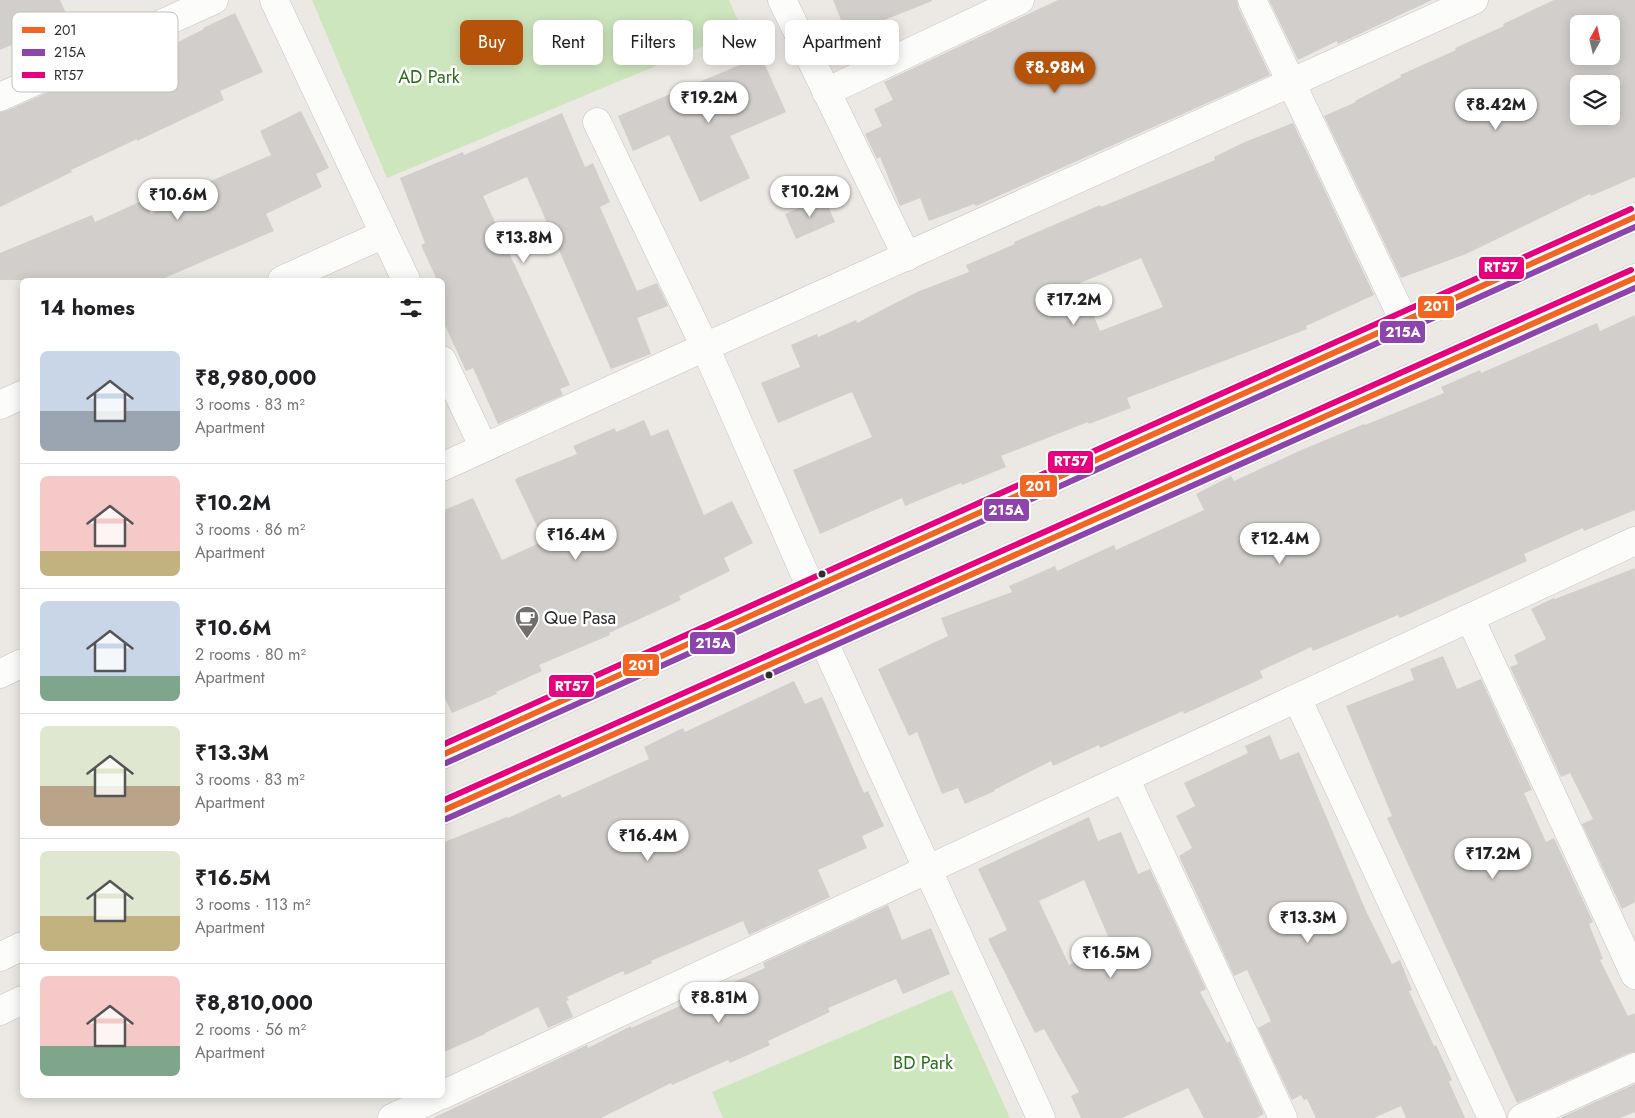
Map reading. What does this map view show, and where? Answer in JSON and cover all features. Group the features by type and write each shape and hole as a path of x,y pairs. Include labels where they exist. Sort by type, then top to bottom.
{"street":[{"path":"178,16 214,0"},
{"path":"274,0 405,278"},
{"path":"782,0 907,257"},
{"path":"826,92 1020,0"},
{"path":"1252,0 1404,321"},
{"path":"445,467 705,347 1474,0"},
{"path":"0,97 12,92"},
{"path":"597,122 705,347 811,588"},
{"path":"445,755 1635,217"},
{"path":"286,278 384,234"},
{"path":"445,811 1635,278"},
{"path":"445,366 484,448"},
{"path":"0,405 20,396"},
{"path":"445,1094 1635,541"},
{"path":"1470,618 1635,975"},
{"path":"824,640 1042,1118"},
{"path":"0,674 20,664"},
{"path":"1297,698 1492,1118"},
{"path":"1125,778 1283,1118"},
{"path":"0,957 20,947"},
{"path":"0,1010 20,1001"},
{"path":"1522,1118 1635,1067"},
{"path":"395,1117 436,1098"}],"green space":[{"name":"AD Park","path":"312,0 729,0 738,20 703,20 703,46 693,50 693,20 613,20 613,65 658,65 387,178"},
{"name":"BD Park","path":"952,990 1010,1118 723,1118 712,1092"}],"building":[{"path":"0,0 60,0 65,12 12,12 12,45 0,50"},
{"path":"833,0 932,0 884,20 841,20"},
{"path":"1058,0 1237,0 1238,7 1270,75 976,206 974,204 929,221 920,198 900,206 880,157 877,159 865,134 882,126 874,109 893,100 884,82"},
{"path":"1269,0 1432,0 1338,44 1337,41 1298,60"},
{"path":"1554,0 1635,0 1635,177 1591,196 1590,194 1466,254 1401,278 1324,116 1356,102 1401,77 1400,75 1504,26 1503,24"},
{"path":"235,13 263,72 220,91 224,100 71,170 72,172 0,207 0,112 49,92 178,92 178,42"},
{"path":"740,65 765,65 786,112 730,136 750,178 700,202 669,135 633,151 618,116"},
{"path":"301,111 329,168 316,174 322,187 266,214 274,231 165,278 20,278 20,280 0,280 0,253 92,215 95,222 144,200 151,214 208,189 206,183 271,155 260,131"},
{"path":"562,113 585,167 593,163 610,202 600,207 637,291 657,283 668,306 637,318 651,354 611,369 527,177 483,196 570,385 560,389 563,395 498,424 473,368 466,371 445,326 445,278 436,278 421,245 425,243 400,178 463,152 464,155"},
{"path":"1293,123 1374,295 1306,326 1307,329 1127,398 1131,408 1089,424 1088,422 1001,456 1006,467 905,506 902,498 820,534 793,470 872,437 852,392 778,423 761,383 800,367 791,345 817,334 818,337 856,320 857,323 917,292 969,272 966,265 1015,244 1014,242 1100,205 1101,207 1215,160 1214,157 1245,142","holes":["1141,258 1163,307 1100,331 1080,283"]},
{"path":"824,197 835,222 796,239 785,214"},
{"path":"1635,315 1635,510 1584,531 1583,528 1524,554 1527,561 1400,618 1398,615 1313,651 1311,647 1260,671 1263,678 1184,714 1183,711 1100,748 1099,745 1053,766 1051,761 995,791 965,804 958,788 942,794 917,732 909,736 878,669 948,636 941,618 1012,592 1009,586 1055,566 1057,571 1114,545 1116,550 1204,510 1196,494 1231,476 1234,481 1299,451 1444,393 1441,387 1480,370 1481,373 1597,323 1600,331"},
{"path":"644,420 651,436 668,429 704,515 732,501 753,543 724,558 730,571 679,596 681,600 609,633 610,635 539,665 542,671 496,692 497,694 452,713 445,698 445,510 473,498 502,560 544,541 515,480 577,454 573,446 615,428 616,432"},
{"path":"1635,568 1635,902 1622,909 1582,824 1593,819 1570,773 1561,777 1510,667 1518,664 1514,655 1546,639 1531,609 1554,598"},
{"path":"1443,656 1457,689 1481,679 1532,790 1524,793 1546,842 1554,838 1593,922 1589,924 1603,959 1600,960 1628,1016 1635,1013 1635,1052 1517,1103 1387,818 1392,816 1346,706 1414,680 1410,669"},
{"path":"794,681 805,704 822,697 864,793 868,791 884,826 862,836 867,848 818,870 830,897 749,935 743,921 651,961 652,963 625,975 623,971 567,997 569,1000 566,1001 573,1017 548,1028 538,1007 445,1052 445,842 508,818 560,794 562,798 649,759 644,747 683,728 685,732"},
{"path":"1270,735 1280,760 1299,752 1366,911 1392,964 1400,960 1412,990 1409,991 1452,1080 1449,1082 1465,1118 1406,1118 1401,1106 1374,1118 1316,1118 1307,1099 1304,1100 1301,1095 1292,1100 1258,1028 1271,1021 1247,970 1234,976 1179,856 1192,848 1176,816 1195,806 1184,783 1248,753 1245,746"},
{"path":"1089,817 1098,841 1121,832 1138,874 1150,869 1206,989 1200,992 1227,1043 1230,1041 1264,1114 1256,1118 1204,1118 1188,1088 1122,1118 1081,1118 1071,1096 1079,1092 1044,1029 1035,1033 988,939 1007,930 978,869","holes":["1084,880 1111,943 1069,965 1039,901"]},
{"path":"888,905 902,940 931,928 950,974 903,994 896,979 828,1008 830,1012 768,1041 770,1045 730,1063 728,1060 672,1085 671,1083 601,1118 433,1118 587,1045 588,1048 631,1026 631,1028 765,968 763,963"},
{"path":"1635,1084 1635,1112 1620,1118 1560,1118"}],"transit line":[{"name":"RT57","path":"445,744 1631,209"},
{"name":"201","path":"445,754 1635,217"},
{"name":"215A","path":"446,763 1635,227"},
{"name":"RT57","path":"445,800 1631,270"},
{"name":"201","path":"445,810 1635,278"},
{"name":"215A","path":"446,819 1635,288"}],"place":[{"name":"Que Pasa","path":"527,639"}]}
